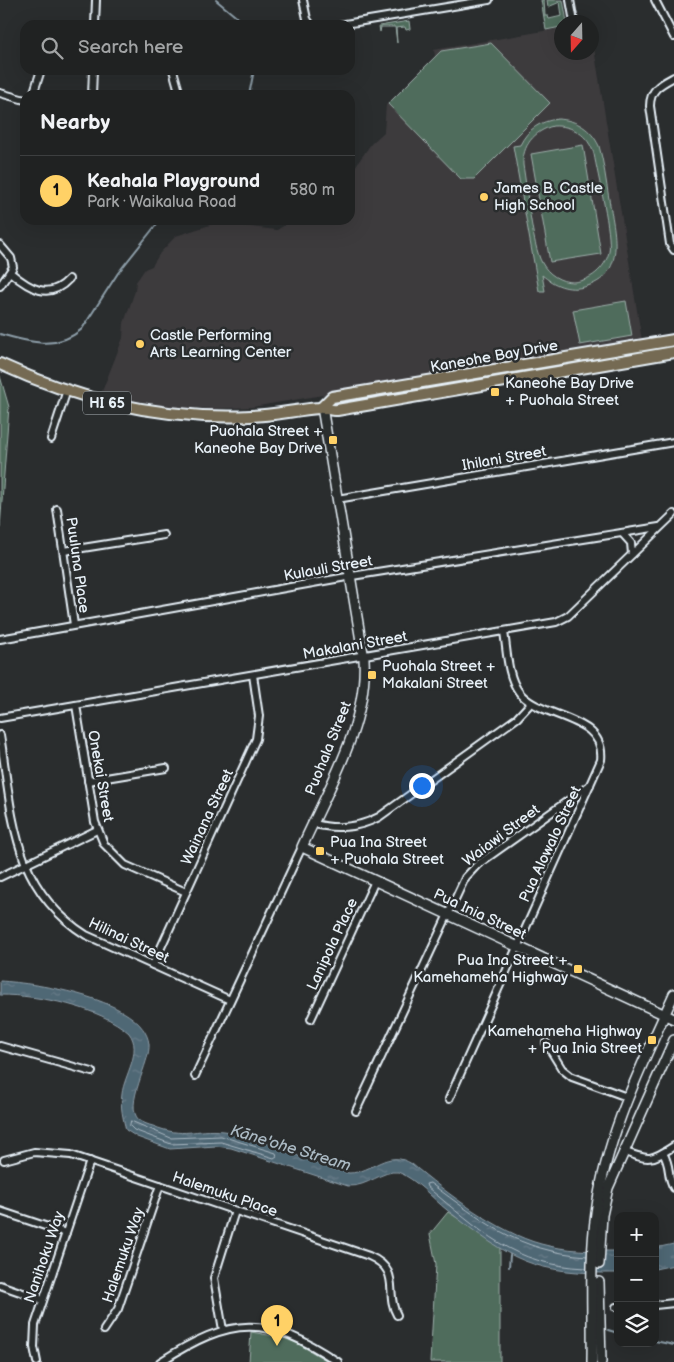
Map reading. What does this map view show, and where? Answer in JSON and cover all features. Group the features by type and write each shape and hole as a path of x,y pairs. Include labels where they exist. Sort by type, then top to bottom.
{"main road":[{"name":"Kaneohe Bay Drive","path":"322,407 332,397 674,340"},
{"name":"Kaneohe Bay Drive","path":"0,364 67,390 132,408 193,416 253,416 322,407 337,410 674,352"},
{"path":"414,384 417,397"}],"street":[{"path":"95,20 96,0"},
{"path":"303,0 308,20"},
{"path":"355,22 489,0"},
{"path":"570,0 573,15"},
{"path":"655,0 674,37"},
{"path":"35,90 39,75"},
{"path":"92,90 93,75"},
{"path":"174,75 179,90"},
{"path":"674,78 654,89 650,101 670,244 674,250"},
{"path":"0,93 20,99"},
{"path":"0,245 12,261 11,273 0,286"},
{"path":"11,273 27,286 41,291 56,289 69,279"},
{"path":"51,439 67,390"},
{"name":"Puohala Street","path":"195,1076 302,847 359,714 364,683 363,656 322,407"},
{"name":"Ihilani Street","path":"337,499 674,442"},
{"name":"Puuluna Place","path":"57,509 74,625"},
{"name":"Makalani Street","path":"0,718 550,624 562,620 674,514"},
{"name":"Kulauli Street","path":"0,638 350,577 660,527"},
{"path":"622,533 631,543 632,554"},
{"path":"64,551 164,534"},
{"name":"Pua Alowalo Street","path":"448,1099 602,760 602,750 595,735 583,726 531,703 519,693 514,682 504,632"},
{"name":"Wainana Street","path":"153,965 256,740 259,716 253,675"},
{"path":"312,823 335,828 361,824 379,817 517,718 531,703"},
{"name":"Onekai Street","path":"76,705 97,830 109,851 125,865 186,892"},
{"name":"Hilinai Street","path":"0,735 17,839 25,865 42,895 67,921 97,940 230,1000"},
{"path":"88,781 166,768"},
{"name":"Waiawi Street","path":"356,1111 460,883 473,869 592,785"},
{"path":"0,877 97,830"},
{"name":"Pua Inia Street","path":"302,847 674,1019"},
{"name":"Lanipola Place","path":"312,1019 375,881"},
{"path":"592,1362 599,1194 611,1144 627,1097 674,994"},
{"path":"596,1246 605,1198 623,1151 674,1040"},
{"path":"546,1043 562,1069 572,1077 627,1097"},
{"path":"0,1046 92,1072"},
{"path":"611,1144 623,1151 649,1158 663,1153 674,1146"},
{"name":"Halemuku Place","path":"4,1160 24,1154 63,1153 374,1258 382,1265 391,1278 393,1306 397,1315"},
{"path":"663,1153 670,1164 670,1178 674,1188"},
{"name":"Nanihoku Way","path":"37,1362 34,1332 90,1161"},
{"name":"Halemuku Way","path":"104,1330 118,1309 160,1185"},
{"path":"0,1210 66,1233"},
{"path":"223,1330 214,1278 235,1211"},
{"path":"596,1277 601,1362"},
{"path":"0,1285 43,1300"},
{"path":"659,1305 674,1304"},
{"path":"160,1362 194,1341 223,1330 247,1327 280,1331 302,1339 338,1362"}],"shaded area":[{"name":"James B. Castle High School","path":"554,29 554,60 596,60 642,341 252,407 212,409 172,407 101,394 123,338 124,323 135,291 136,282 145,269 152,266 160,253 176,236 210,225 233,225 277,230 285,225 355,225 355,167 371,144 384,132 386,105 435,56 434,50"}],"green space":[{"path":"541,0 544,0 545,16 548,16 549,19 554,18 554,28 546,30"},
{"path":"547,0 563,0 566,15 562,15 560,2 548,7"},
{"path":"409,21 410,29 406,30 405,27 396,28 397,43 395,27 381,27 380,32 379,26"},
{"path":"491,43 550,103 474,179 461,179 388,104 441,51"},
{"path":"552,120 571,121 583,126 599,146 604,165 615,238 615,250 613,262 607,273 598,281 584,287 567,288 551,282 542,275 545,291 539,291 513,146 520,145 527,134 535,127","holes":["560,126 579,132 588,141 594,154 607,218 609,252 604,264 591,277 573,282 555,277 548,271 538,255 523,165 523,158 530,140 546,128"]},
{"path":"583,145 601,254 550,262 531,154"},
{"path":"626,301 632,336 580,345 573,310"},
{"path":"0,376 9,407 0,528"},
{"path":"448,1212 500,1245 500,1362 430,1362 436,1264 430,1234"},
{"path":"251,1332 290,1339 329,1362 249,1362"}],"water":[{"path":"0,981 38,985 86,996 129,1015 143,1028 149,1044 134,1104 135,1113 139,1120 144,1123 173,1132 213,1130 238,1134 270,1144 318,1164 349,1173 358,1172 387,1160 403,1160 412,1164 440,1187 473,1210 525,1239 560,1248 614,1251 614,1273 565,1271 544,1267 507,1253 489,1242 417,1184 398,1172 386,1173 362,1184 348,1186 231,1148 216,1146 170,1149 137,1137 126,1130 121,1099 123,1087 132,1063 134,1047 129,1033 102,1016 68,1004 32,997 0,995"},
{"path":"674,1244 674,1265 659,1268 659,1247"}],"waterway":[{"path":"216,0 240,20"},
{"path":"250,90 253,75"},
{"path":"0,334 42,343 62,340 72,336 82,329 118,273 156,225"},
{"path":"509,1267 510,1255"},
{"path":"608,1330 614,1332"},
{"path":"659,1342 674,1345"}],"place":[{"name":"James B. Castle High School","path":"484,197"},
{"name":"Castle Performing Arts Learning Center","path":"140,344"},
{"name":"Kaneohe Bay Drive + Puohala Street","path":"495,392"},
{"name":"Puohala Street + Kaneohe Bay Drive","path":"333,440"},
{"name":"Puohala Street + Makalani Street","path":"372,675"},
{"name":"Pua Ina Street + Puohala Street","path":"320,851"},
{"name":"Pua Ina Street + Kamehameha Highway","path":"578,969"},
{"name":"Kamehameha Highway + Pua Inia Street","path":"652,1040"},
{"name":"Keahala Playground","path":"277,1346"}],"water label":[{"name":"Kāne'ohe Stream","path":"291,1147"}]}
